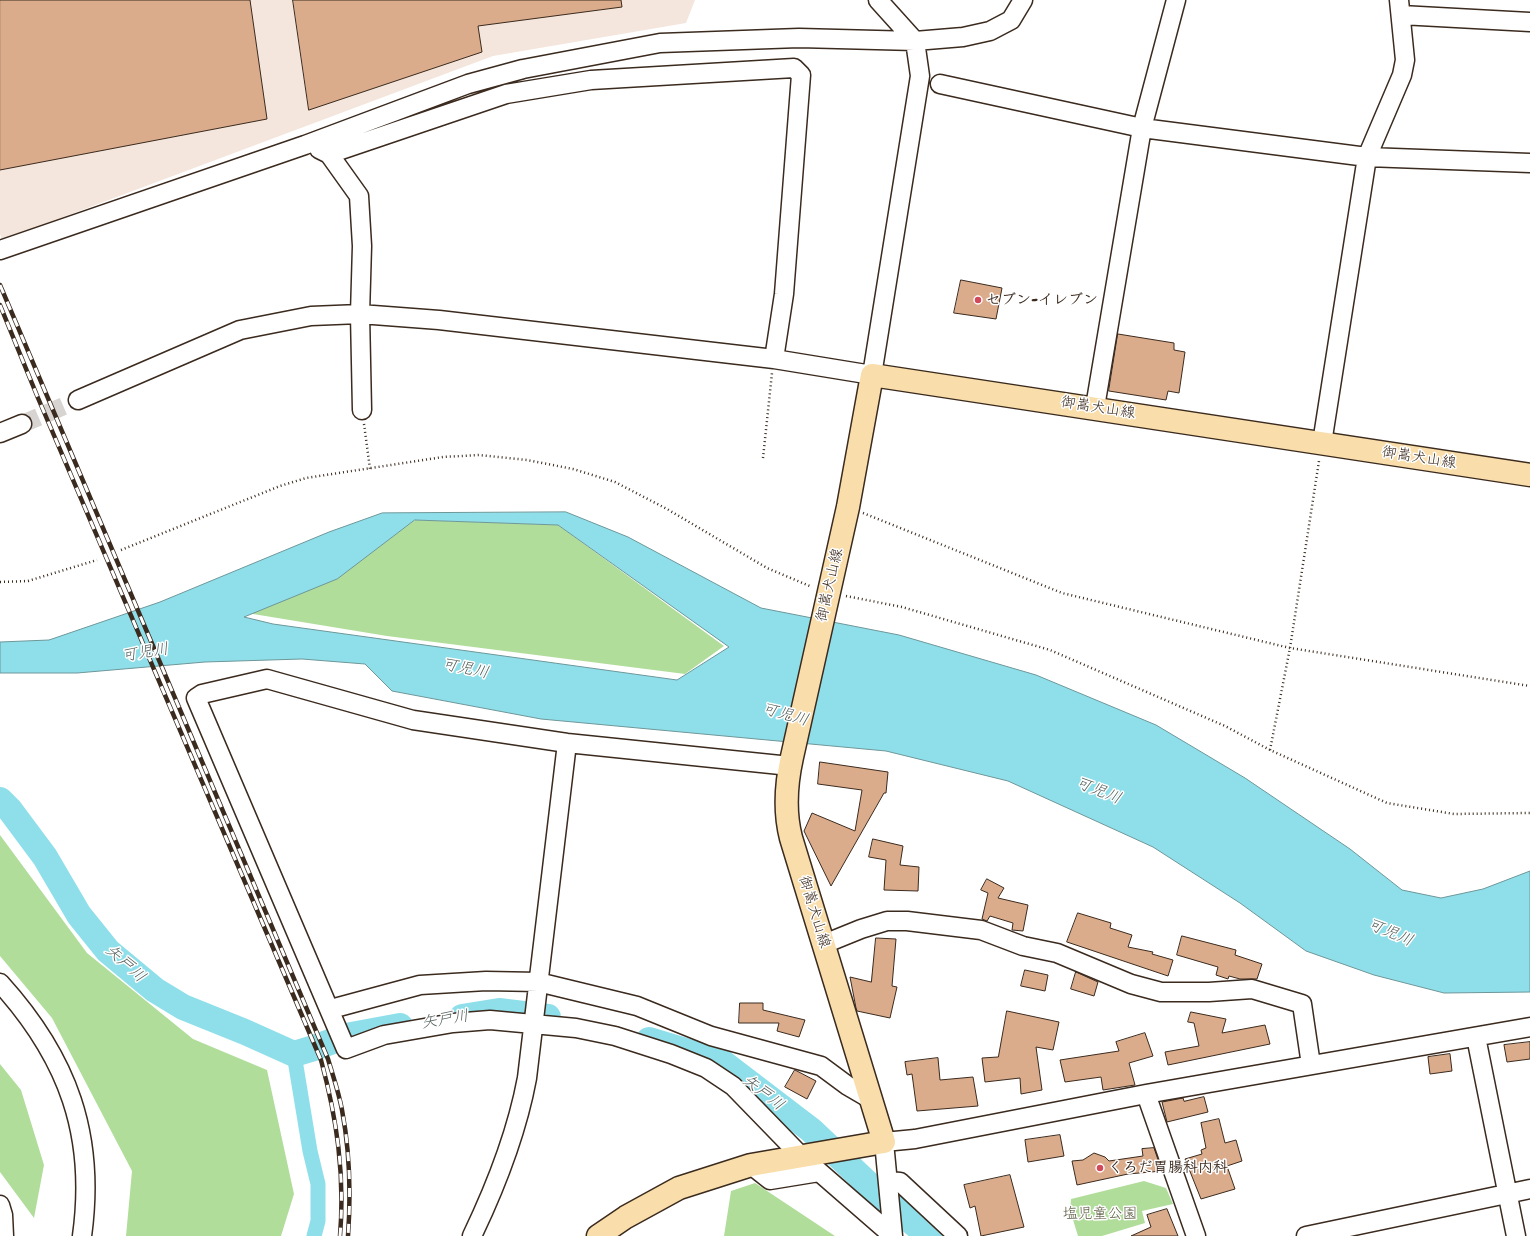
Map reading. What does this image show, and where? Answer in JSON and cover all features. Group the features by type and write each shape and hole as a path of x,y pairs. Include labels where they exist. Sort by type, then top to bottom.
{"main road":[{"name":"御嵩犬山線","path":"884,1142 787,822 786,793 791,761 848,507 872,375 1095,407 1530,475"},
{"path":"598,1236 626,1217 680,1188 751,1165 884,1142"}],"street":[{"path":"78,400 240,330 311,316 360,314 438,320 774,359 872,375 920,76 915,41 878,0"},
{"path":"0,250 305,145 468,84 523,69 660,42 800,38 915,41 963,37 990,31 1011,20 1023,0"},
{"path":"1095,407 1142,128 1176,0"},
{"path":"1322,443 1368,156 1402,75 1405,60 1400,8 1530,22"},
{"path":"329,154 506,94 591,80 794,68 801,75 784,294 774,359"},
{"path":"940,84 1142,128 1368,156 1530,163"},
{"path":"305,145 329,154 358,196 362,246 360,314 362,410"},
{"path":"0,433 22,424"},
{"path":"791,761 567,743 413,720 267,679 202,694 196,698 331,1009 346,1049 384,1035 453,1023 490,1020 576,1028 615,1036 671,1054 706,1068 733,1086 801,1156 893,1236"},
{"path":"472,1236 489,1201 524,1097 535,1024 538,985 567,743"},
{"path":"824,944 861,928 887,921 908,921 981,930 1023,946 1057,953 1131,984 1161,992 1209,992 1252,989 1302,1004 1312,1065"},
{"path":"331,1009 420,985 486,981 538,985 637,1006 711,1036 821,1066 848,1086 872,1100"},
{"path":"0,983 14,998 45,1041 72,1097 83,1143 85,1210 82,1236"},
{"path":"893,1236 884,1142 915,1139 1146,1094 1530,1027"},
{"path":"1476,1037 1516,1236"},
{"path":"1146,1094 1196,1236"},
{"path":"751,1165 770,1180 819,1172"},
{"path":"888,1181 900,1182 958,1236"},
{"path":"1306,1236 1530,1189"}],"path":[{"path":"763,458 774,359"},
{"path":"362,410 370,468"},
{"path":"1270,750 1290,648 1322,443"},
{"path":"121,550 280,486 306,478 443,457 478,455 527,460 573,469 615,482 666,509 767,568 799,583 828,592 902,607 1050,650 1225,726 1270,750 1387,803 1454,814 1530,813"},
{"path":"848,507 1062,593 1290,648 1530,686"},
{"path":"0,582 28,581 97,560"}],"shaded area":[{"path":"0,0 695,0 686,23 493,56 2,240 0,234"}],"green space":[{"path":"415,520 558,525 724,646 685,674 387,636 247,613 337,578"},
{"path":"0,835 87,953 193,1039 267,1070 294,1194 281,1236 126,1236 132,1171 52,1018 0,956"},
{"path":"0,1064 21,1090 44,1165 34,1218 0,1172"},
{"name":"塩児童公園","path":"1144,1181 1166,1188 1173,1204 1142,1211 1145,1223 1102,1236 1078,1236 1070,1210 1071,1199"},
{"path":"755,1183 835,1236 724,1236 731,1191"}],"water":[{"name":"可児川","path":"566,512 628,537 761,608 899,635 1036,675 1156,725 1245,778 1350,849 1402,890 1441,898 1483,889 1530,871 1530,992 1444,993 1374,975 1306,951 1240,903 1153,847 1008,781 886,751 541,719 392,691 365,664 302,659 205,662 77,673 0,673 0,642 49,640 160,602 329,532 382,513","holes":["415,520 558,525 729,647 677,680 273,624 244,617 337,579"]}],"building":[{"path":"0,0 250,0 267,119 0,170"},
{"path":"293,0 621,0 622,7 478,26 482,52 309,110"},
{"name":"セブン-イレブン","path":"961,280 1002,288 996,319 954,313"},
{"path":"1118,334 1174,343 1174,350 1185,352 1179,393 1168,391 1166,400 1109,391"},
{"path":"820,762 888,772 886,793 884,793 831,886 804,831 812,813 855,831 862,790 818,784"},
{"path":"873,839 903,846 900,865 919,867 918,891 884,890 886,860 869,857"},
{"path":"987,879 1004,888 998,898 1028,905 1023,931 1012,930 1013,923 990,916 987,921 982,919 988,893 981,890"},
{"path":"1078,913 1111,923 1110,928 1132,935 1128,947 1153,952 1152,954 1173,960 1168,976 1067,942"},
{"path":"1182,936 1236,950 1235,955 1262,964 1257,979 1240,979 1229,976 1228,979 1216,975 1218,967 1177,955"},
{"path":"876,938 896,939 892,986 897,987 890,1018 857,1011 850,977 871,982"},
{"path":"1025,970 1048,975 1045,991 1021,986"},
{"path":"1076,972 1098,982 1094,996 1071,989"},
{"path":"740,1003 763,1003 763,1010 805,1020 799,1037 777,1031 779,1023 739,1023"},
{"path":"1007,1011 1059,1022 1053,1050 1036,1047 1042,1090 1021,1094 1020,1078 985,1082 982,1058 998,1057"},
{"path":"1191,1012 1226,1019 1222,1033 1265,1025 1270,1044 1168,1065 1165,1052 1199,1046 1194,1023 1188,1022"},
{"path":"1145,1033 1153,1056 1129,1063 1135,1085 1103,1090 1101,1077 1065,1082 1060,1060 1119,1051 1116,1042"},
{"path":"1530,1042 1530,1059 1507,1062 1504,1045"},
{"path":"1450,1054 1452,1071 1430,1074 1428,1057"},
{"path":"938,1058 940,1080 973,1077 978,1106 917,1111 912,1074 907,1075 905,1062"},
{"path":"795,1070 816,1081 807,1099 785,1087"},
{"path":"1204,1097 1208,1112 1167,1122 1162,1102 1183,1098 1184,1101"},
{"path":"1219,1119 1225,1143 1236,1140 1242,1161 1227,1166 1235,1189 1201,1199 1185,1159 1202,1154 1201,1150 1206,1148 1201,1123"},
{"path":"1060,1135 1064,1156 1028,1162 1025,1140"},
{"name":"くろだ胃腸科内科","path":"1154,1148 1162,1171 1128,1174 1077,1185 1072,1161 1083,1160 1094,1153 1105,1157 1109,1161 1143,1156 1142,1149"},
{"path":"1010,1175 1024,1227 981,1236 975,1206 970,1208 964,1185"},
{"path":"1167,1209 1178,1236 1131,1236 1151,1227 1147,1215"}],"waterway":[{"name":"矢戸川","path":"0,800 10,810 45,857 79,915 108,951 155,990 183,1007 294,1054 346,1036 400,1026"},
{"name":"矢戸川","path":"462,1017 499,1011 548,1017"},
{"name":"矢戸川","path":"649,1040 722,1062 811,1130 883,1198 929,1236"},
{"path":"294,1054 310,1151 318,1184 318,1221 314,1236"}],"tunnel":[{"path":"22,424 78,400"}],"railway":[{"path":"0,285 328,1059 341,1104 347,1141 350,1188 348,1236"},
{"path":"0,305 38,398 321,1060 327,1082 338,1147 341,1191 340,1236"}],"place":[{"name":"セブン-イレブン","path":"978,300"},
{"name":"くろだ胃腸科内科","path":"1100,1168"}]}
